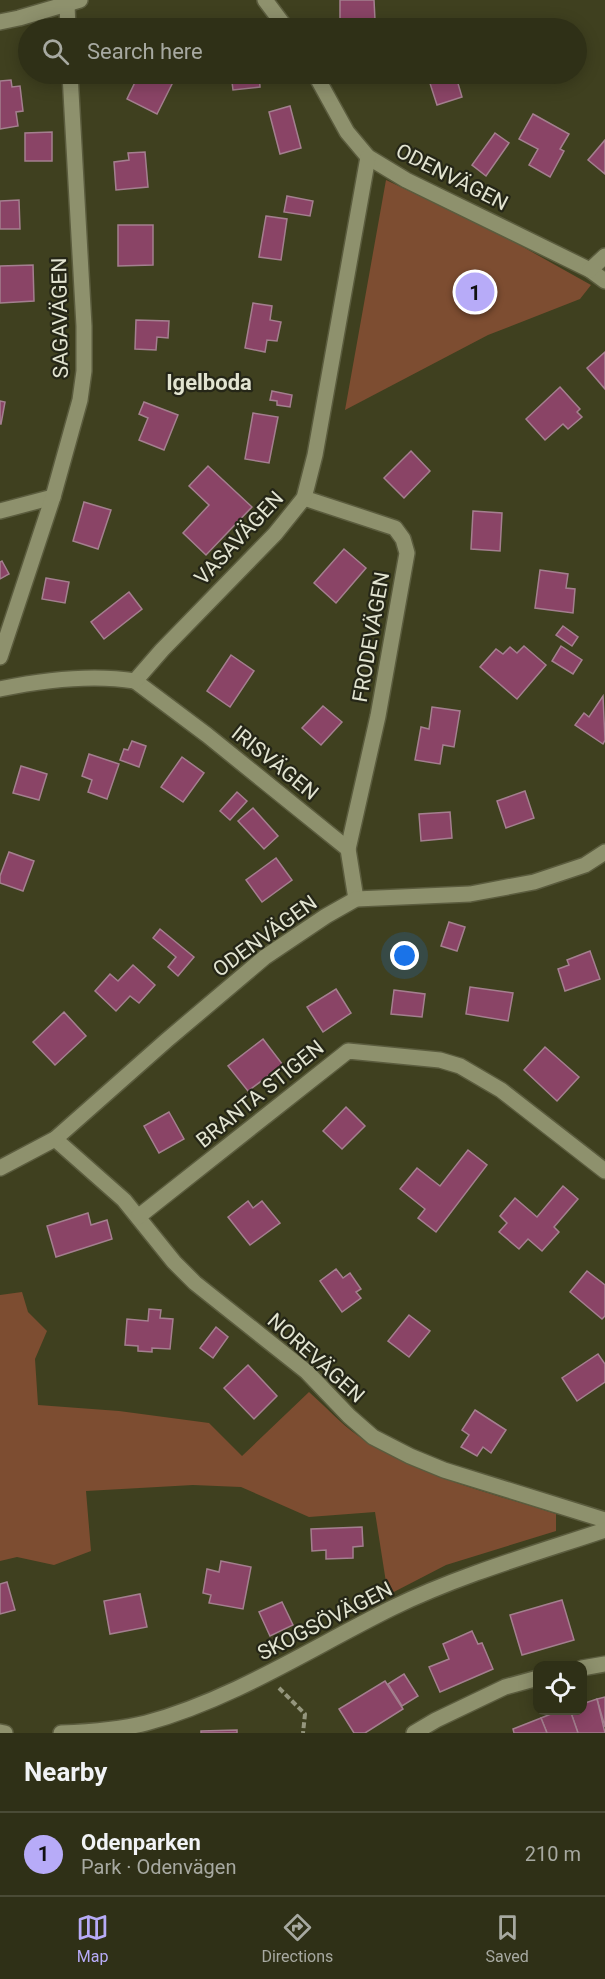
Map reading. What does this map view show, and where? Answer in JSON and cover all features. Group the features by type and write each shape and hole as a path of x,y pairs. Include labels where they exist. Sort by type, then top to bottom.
{"street":[{"path":"265,0 278,18"},
{"path":"0,22 73,2 70,18"},
{"name":"SAGAVÄGEN","path":"0,657 53,497 80,400 84,371 84,326 71,84"},
{"name":"ODENVÄGEN","path":"321,84 347,132 368,157 405,180 590,270 605,281"},
{"name":"VASAVÄGEN","path":"135,681 162,650 275,534 304,498 315,455 368,157"},
{"path":"590,270 605,256"},
{"path":"0,511 53,497"},
{"name":"FRODEVÄGEN","path":"304,498 395,528 403,539 407,553 378,716 348,849"},
{"path":"0,689 34,682 115,678 135,681"},
{"name":"IRISVÄGEN","path":"135,681 207,735 348,849"},
{"path":"348,849 356,899"},
{"name":"ODENVÄGEN","path":"0,1168 55,1139 265,957 356,899 470,894 534,882 585,865 605,852"},
{"name":"BRANTA STIGEN","path":"138,1217 348,1051 440,1060 460,1066 501,1090 605,1171"},
{"name":"NOREVÄGEN","path":"55,1139 108,1185 195,1283 307,1372 349,1416 373,1437 444,1470 605,1520"},
{"name":"SKOGSÖVÄGEN","path":"60,1733 145,1724 187,1709 261,1677 393,1608 452,1582 605,1530"},
{"path":"587,1667 605,1664"},
{"path":"414,1733 505,1687 533,1679"},
{"path":"0,1732 5,1733"}],"path":[{"path":"276,1685 305,1714 303,1733"}],"shaded area":[{"path":"386,180 498,233 591,285 580,299 488,335 345,410"},
{"path":"22,1292 28,1312 47,1331 35,1359 38,1405 119,1411 209,1423 242,1456 309,1392 357,1435 379,1449 403,1462 453,1482 556,1514 556,1531 446,1565 388,1595 375,1512 309,1517 241,1487 193,1485 86,1491 91,1551 54,1565 17,1557 0,1561 0,1295"}],"building":[{"path":"340,0 374,0 375,18 340,18"},
{"path":"11,80 12,87 20,86 23,111 16,112 18,126 0,129 0,81"},
{"path":"134,84 172,84 157,114 127,99"},
{"path":"232,84 260,84 260,87 233,90"},
{"path":"430,84 458,84 462,97 437,105"},
{"path":"290,106 301,148 280,154 269,112"},
{"path":"533,114 569,134 560,149 564,151 550,177 529,165 538,149 519,139"},
{"path":"52,132 52,161 25,161 25,133"},
{"path":"495,133 509,143 486,176 472,165"},
{"path":"605,140 605,174 588,160"},
{"path":"145,152 148,187 116,190 114,162 129,160 128,153"},
{"path":"287,196 313,201 310,216 284,212"},
{"path":"19,200 20,229 0,229 0,201"},
{"path":"266,216 287,219 281,260 259,257"},
{"path":"118,225 153,225 153,265 118,266"},
{"path":"33,265 34,301 0,303 0,266"},
{"path":"253,303 272,306 270,320 281,322 277,341 267,340 265,352 245,348"},
{"path":"136,320 169,321 168,338 157,337 156,350 135,349"},
{"path":"605,352 605,389 587,368"},
{"path":"560,387 580,409 577,412 582,417 568,429 563,424 545,440 526,419"},
{"path":"272,391 292,395 290,407 277,405 277,401 270,400"},
{"path":"0,401 5,402 1,424 0,424"},
{"path":"144,402 178,415 164,450 139,440 148,418 139,414"},
{"path":"253,413 278,417 269,463 245,459"},
{"path":"411,451 430,471 404,498 384,478"},
{"path":"208,466 252,507 206,555 183,533 209,505 189,486"},
{"path":"84,502 111,510 98,549 73,541"},
{"path":"473,511 502,513 500,551 471,549"},
{"path":"344,549 366,568 336,603 314,583"},
{"path":"2,561 9,574 0,579 0,562"},
{"path":"540,570 568,574 566,588 575,589 573,613 535,608"},
{"path":"46,578 69,582 65,603 42,599"},
{"path":"129,592 142,609 104,639 91,622"},
{"path":"563,626 578,637 572,646 556,635"},
{"path":"524,646 546,665 517,699 480,667 496,649 503,654 510,647 517,653"},
{"path":"561,646 582,660 573,674 552,661"},
{"path":"231,655 254,671 230,707 207,691"},
{"path":"603,696 605,740 603,744 575,725 584,713 589,717"},
{"path":"323,706 342,722 321,745 302,728"},
{"path":"432,707 460,711 454,747 443,745 440,764 415,760 421,727 429,729"},
{"path":"132,741 146,746 139,767 120,760 124,749 128,750"},
{"path":"89,754 119,764 107,799 88,792 92,780 82,776"},
{"path":"182,757 204,773 183,802 161,787"},
{"path":"21,766 47,774 39,800 13,793"},
{"path":"525,791 534,818 506,828 497,801"},
{"path":"237,792 247,801 230,820 220,811"},
{"path":"253,808 278,836 264,849 238,821"},
{"path":"450,812 452,838 421,841 419,814"},
{"path":"9,852 34,861 23,891 0,883 0,876"},
{"path":"276,858 292,880 262,902 246,880"},
{"path":"449,922 465,927 457,951 441,946"},
{"path":"160,929 194,957 178,976 168,967 176,957 153,938"},
{"path":"590,951 600,979 565,991 558,969 569,965 567,960"},
{"path":"133,965 155,985 139,1003 130,996 116,1011 95,991 110,974 118,981"},
{"path":"470,987 513,993 508,1021 466,1014"},
{"path":"336,989 351,1013 323,1032 307,1007"},
{"path":"394,990 425,994 422,1017 391,1014"},
{"path":"64,1012 86,1036 55,1065 33,1042"},
{"path":"263,1039 283,1065 248,1091 228,1066"},
{"path":"545,1047 579,1077 557,1101 524,1070"},
{"path":"346,1107 365,1126 342,1149 323,1131"},
{"path":"169,1112 184,1139 159,1153 144,1126"},
{"path":"468,1150 487,1165 436,1232 418,1218 425,1209 400,1189 417,1168 440,1186"},
{"path":"563,1186 578,1199 554,1227 559,1232 542,1251 528,1239 519,1249 499,1232 507,1223 500,1216 515,1198 537,1217"},
{"path":"248,1201 253,1208 262,1201 280,1223 250,1245 228,1217"},
{"path":"88,1213 91,1225 107,1220 112,1239 56,1257 47,1226"},
{"path":"336,1269 343,1278 350,1273 361,1289 356,1292 361,1298 342,1312 320,1281"},
{"path":"587,1271 605,1285 605,1316 602,1319 570,1292"},
{"path":"149,1309 161,1310 160,1318 173,1319 170,1349 152,1348 152,1352 138,1351 138,1346 125,1345 127,1319 148,1321"},
{"path":"409,1315 430,1331 409,1357 388,1341"},
{"path":"216,1327 228,1337 213,1358 200,1348"},
{"path":"598,1354 605,1364 605,1382 577,1401 562,1378"},
{"path":"248,1365 277,1396 254,1419 224,1388"},
{"path":"475,1410 506,1430 491,1453 483,1447 477,1456 461,1447 469,1435 462,1430"},
{"path":"362,1527 363,1546 353,1547 353,1558 326,1559 326,1550 312,1551 311,1529"},
{"path":"221,1561 251,1567 243,1609 209,1603 211,1595 203,1593 207,1569 219,1572"},
{"path":"7,1582 15,1610 0,1614 0,1584"},
{"path":"140,1594 147,1627 110,1634 104,1601"},
{"path":"562,1600 574,1640 522,1655 510,1615"},
{"path":"282,1602 293,1625 270,1636 259,1612"},
{"path":"472,1631 478,1644 482,1643 493,1669 440,1692 429,1667 449,1659 443,1644"},
{"path":"404,1674 418,1696 402,1706 388,1684"},
{"path":"385,1681 403,1709 365,1733 354,1733 339,1709"},
{"path":"605,1697 605,1727 597,1699"},
{"path":"597,1699 605,1733 578,1733 572,1715 587,1715 587,1702"},
{"path":"548,1715 572,1715 578,1733 547,1733 541,1718"},
{"path":"541,1718 547,1733 514,1733 513,1729"},
{"path":"237,1730 237,1733 201,1733 201,1731"}],"place":[{"name":"Odenparken","path":"475,292"}],"district":[{"name":"Igelboda","path":"209,382"}]}
